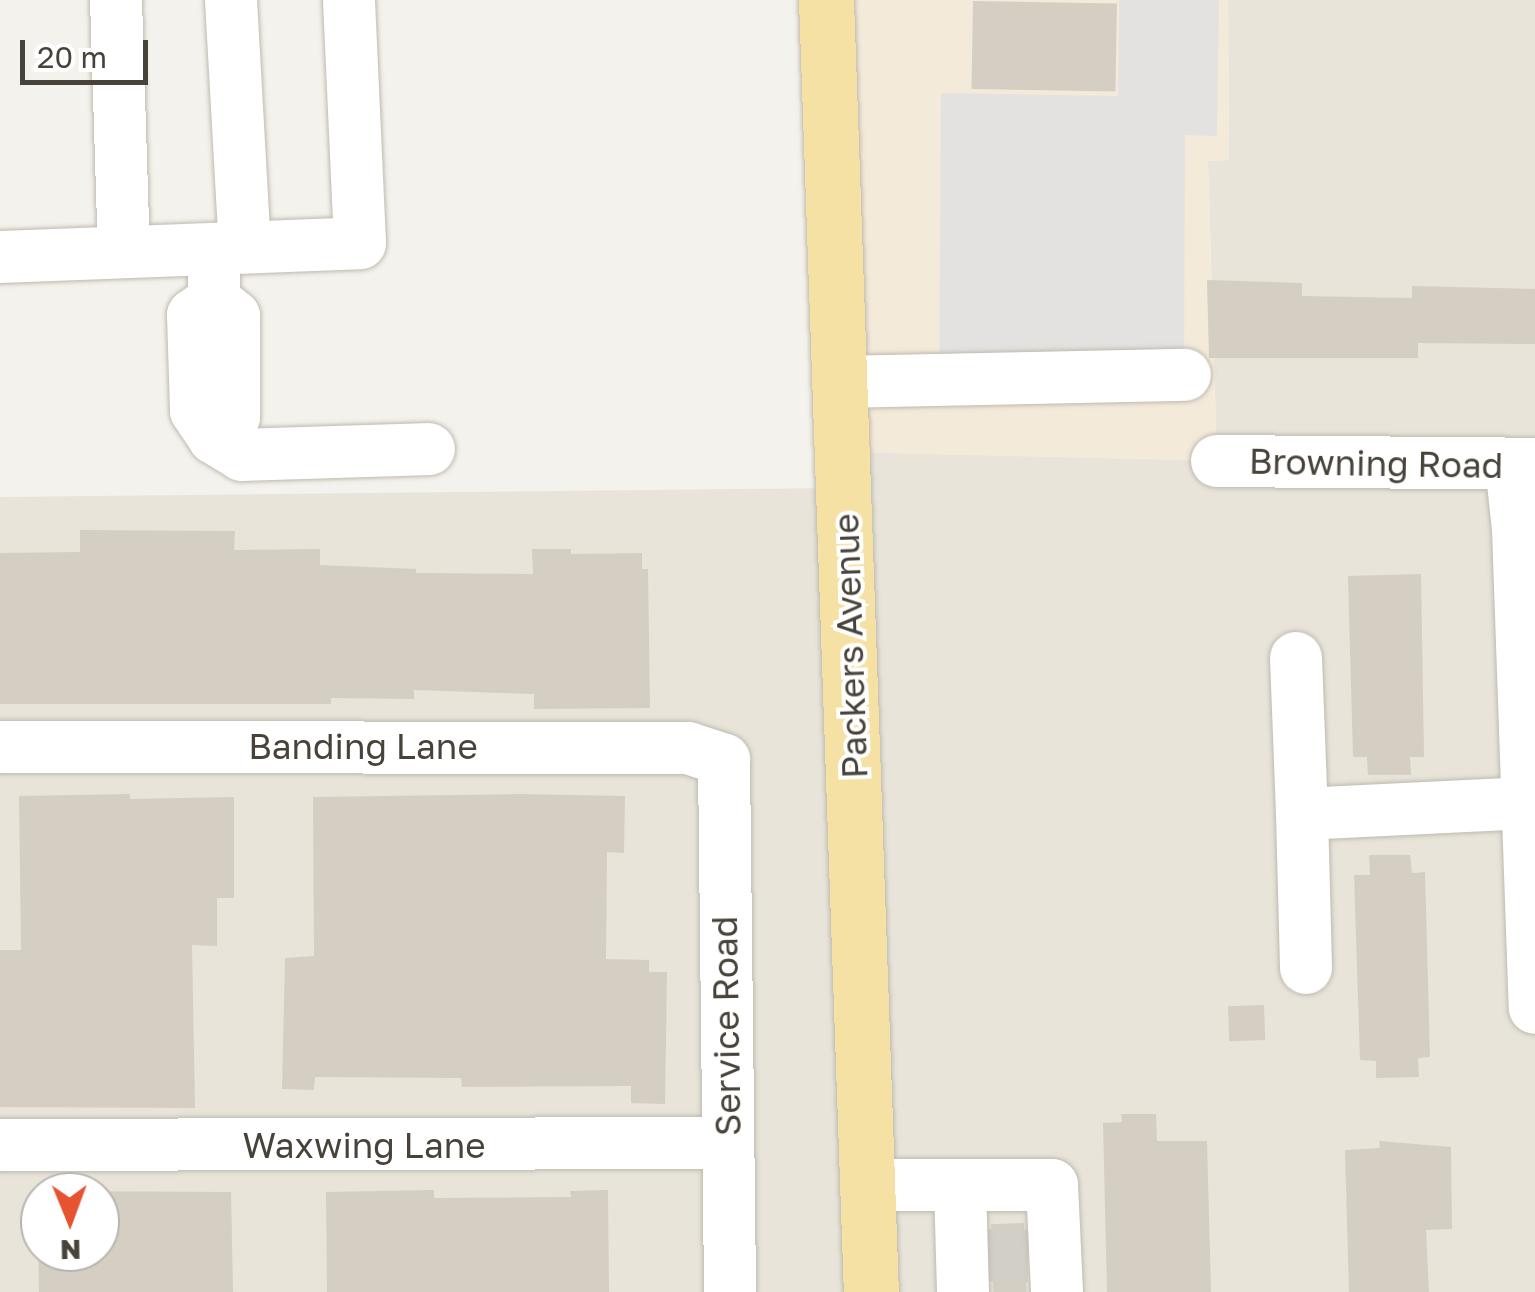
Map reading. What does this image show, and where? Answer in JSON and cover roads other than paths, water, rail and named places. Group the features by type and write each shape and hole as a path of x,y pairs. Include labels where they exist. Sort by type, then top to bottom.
{"main road":[{"name":"Packers Avenue","path":"826,0 871,1292"}],"street":[{"path":"116,0 124,250"},
{"path":"231,0 229,248 214,300 194,315 196,411 214,438 242,455 428,450"},
{"path":"0,256 360,243 349,0"},
{"path":"841,382 1186,375"},
{"name":"Browning Road","path":"1217,461 1523,464"},
{"path":"1523,464 1518,529 1535,1008"},
{"path":"1296,658 1306,968"},
{"name":"Banding Lane","path":"0,747 688,748 724,760"},
{"name":"Service Road","path":"724,760 730,1292"},
{"path":"1302,814 1528,803"},
{"name":"Waxwing Lane","path":"0,1145 727,1142"},
{"path":"960,1185 1007,1268"},
{"path":"869,1186 1052,1185 1007,1268"}],"tunnel":[{"path":"977,1255 1028,1256"}]}
